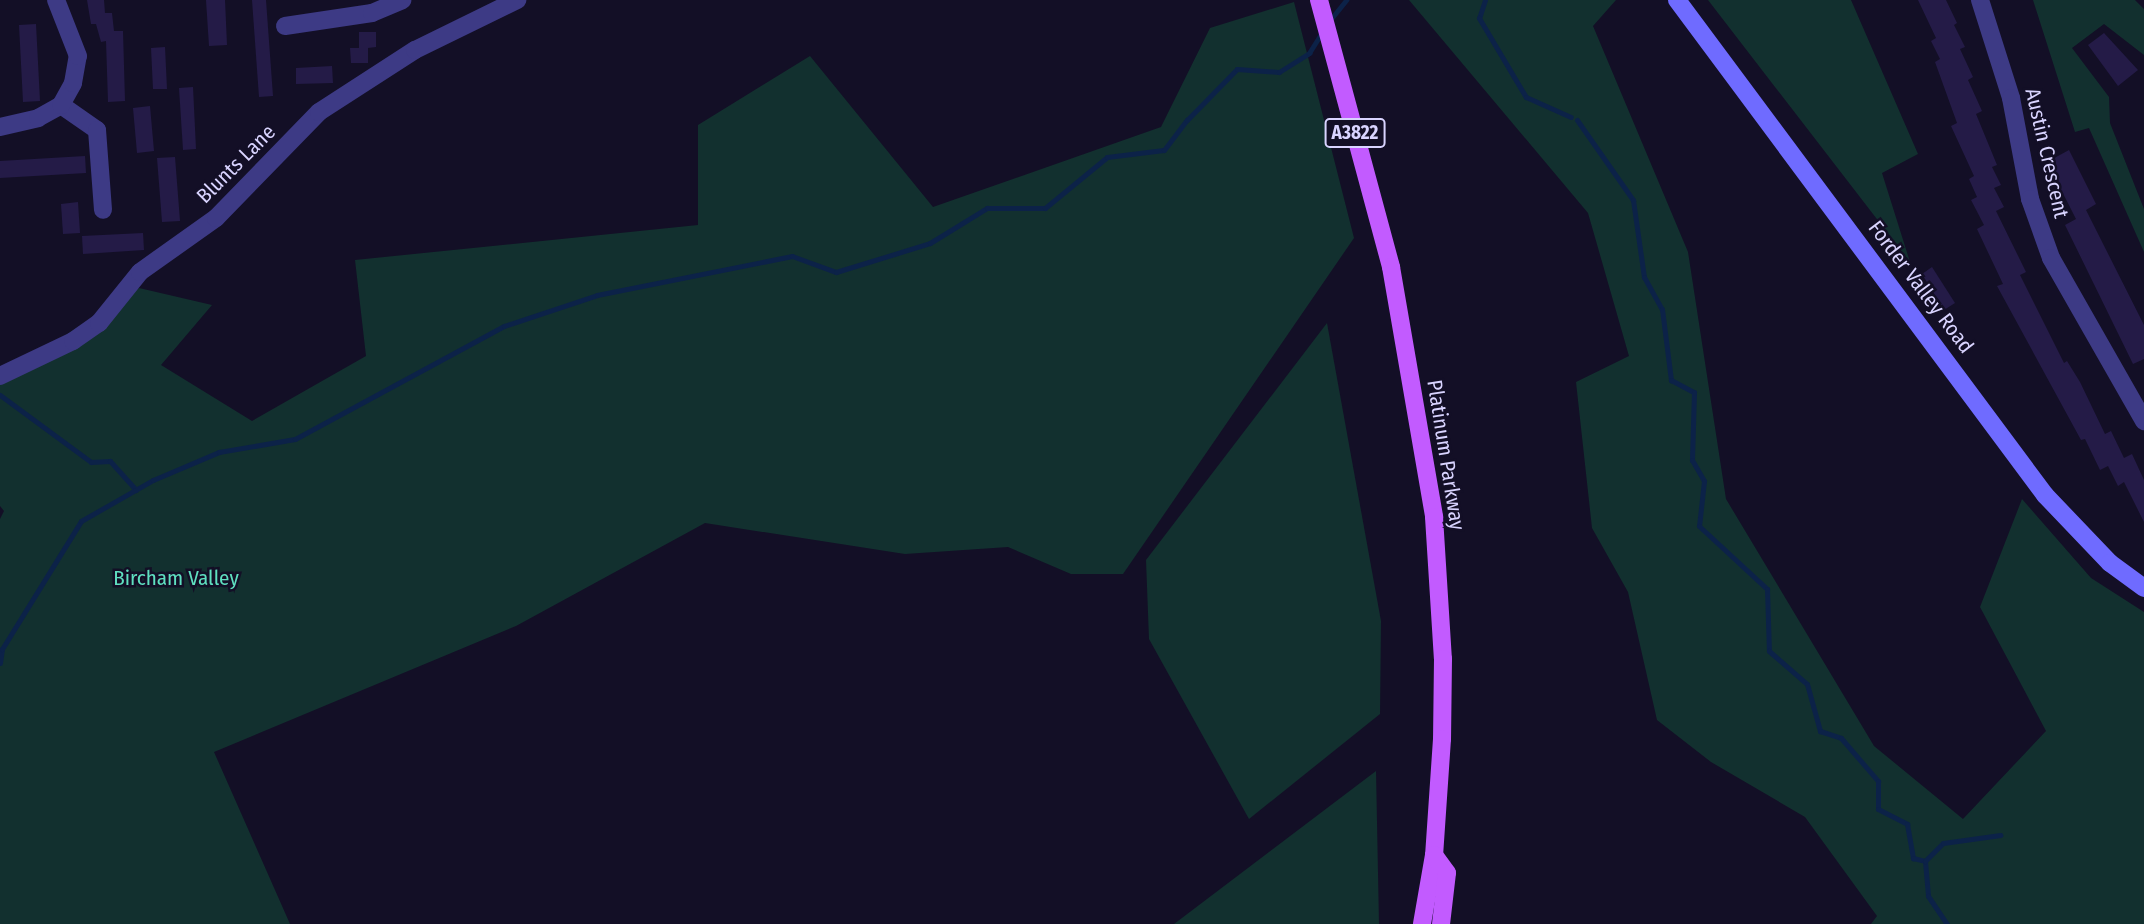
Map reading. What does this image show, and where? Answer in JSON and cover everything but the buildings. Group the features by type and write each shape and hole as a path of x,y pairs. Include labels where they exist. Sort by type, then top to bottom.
{"main road":[{"name":"Platinum Parkway","path":"1319,0 1391,267 1415,391 1439,565 1442,738 1434,855 1447,873 1441,924"},
{"name":"Forder Valley Road","path":"1676,0 2045,495 2110,563 2144,588"},
{"name":"A3822","path":"1422,924 1434,855"}],"street":[{"path":"0,127 38,118 61,105 73,83 78,55 56,0"},
{"path":"285,26 372,13 402,0"},
{"name":"Blunts Lane","path":"0,376 73,341 99,323 140,272 216,218 319,111 415,50 517,0"},
{"name":"Austin Crescent","path":"1980,0 2011,98 2030,199 2051,258 2144,421"},
{"path":"61,105 97,130 103,210"}],"green space":[{"path":"1409,0 1616,0 1593,26 1688,252 1726,499 1874,746 1963,819 2046,731 1980,607 2022,499 2091,578 2144,612 2144,924 1871,924 1877,916 1805,817 1711,762 1657,720 1628,592 1592,528 1576,382 1629,356 1588,213"},
{"path":"1708,0 1851,0 1918,154 1882,173 1910,262"},
{"path":"2033,0 2135,0 2144,9 2144,55 2104,24 2072,48 2109,97 2110,123 2144,209 2144,252 2089,128 2075,132"},
{"name":"Bircham Valley","path":"1294,2 1354,238 1123,574 1071,574 1008,547 905,554 705,523 516,626 214,752 290,924 0,924 0,519 4,511 0,506 0,377 139,288 212,305 161,365 252,421 366,356 355,260 698,225 698,125 810,56 933,207 1161,127 1210,28"},
{"path":"1327,323 1381,621 1380,714 1249,819 1149,639 1146,560"},
{"path":"1376,771 1379,924 1174,924"}],"waterway":[{"path":"1330,20 1346,0"},
{"path":"1485,0 1479,18 1526,97 1571,117"},
{"path":"0,663 2,649 81,521 153,480 219,452 295,439 504,326 597,295 792,256 836,272 930,243 987,208 1045,208 1107,157 1164,150 1187,120 1237,69 1279,72 1309,53 1323,31"},
{"path":"1577,120 1633,200 1644,277 1662,309 1671,380 1694,392 1692,460 1704,481 1699,526 1767,589 1769,651 1807,684 1820,731 1841,738 1878,781 1878,809 1907,824 1913,858 1925,861 1928,896 1947,924"},
{"path":"0,395 91,462 110,461 136,490"},
{"path":"1925,861 1943,843 2000,835"}]}
